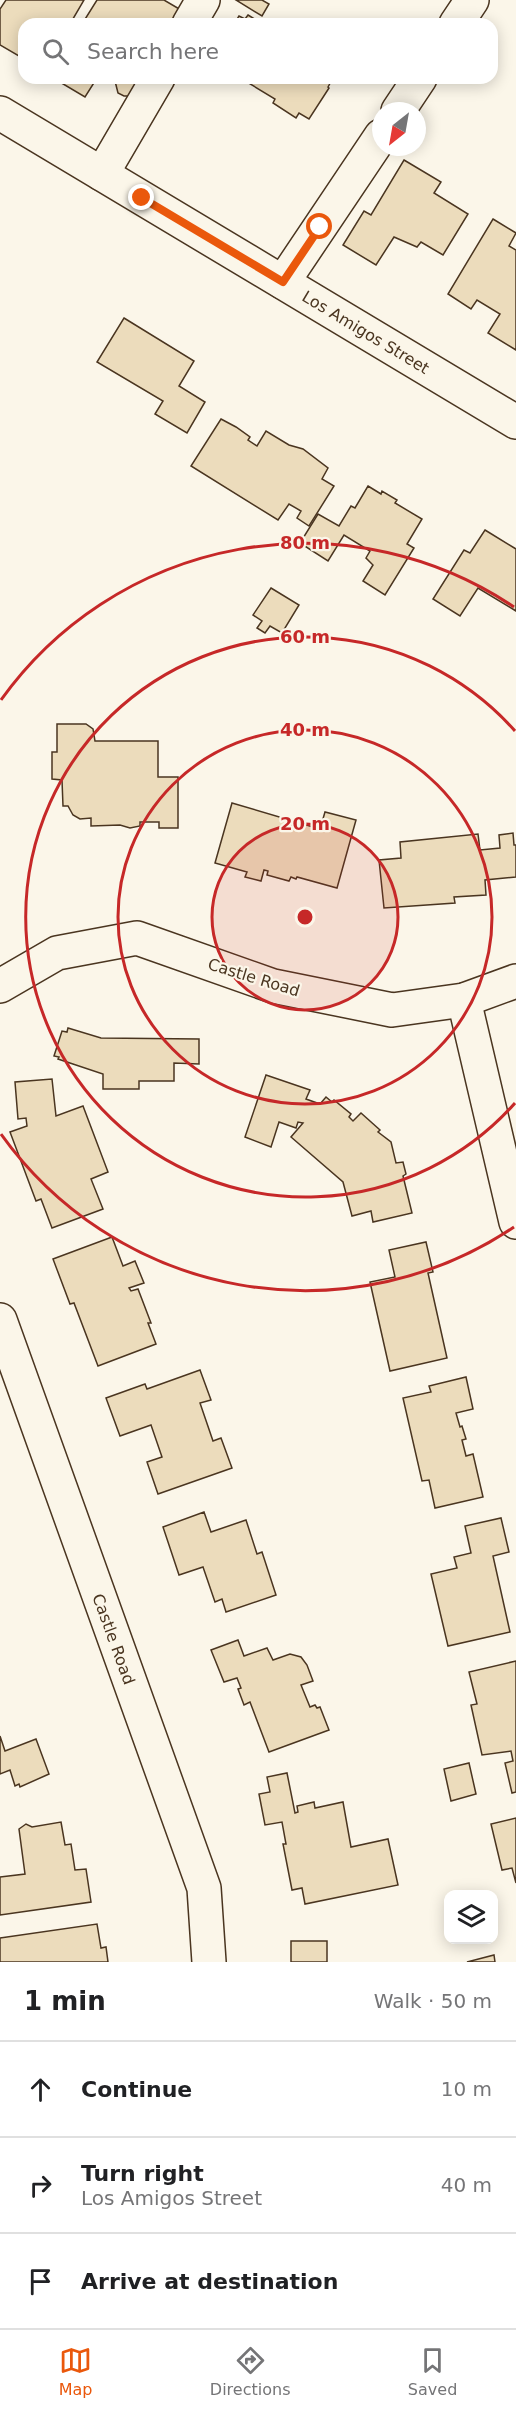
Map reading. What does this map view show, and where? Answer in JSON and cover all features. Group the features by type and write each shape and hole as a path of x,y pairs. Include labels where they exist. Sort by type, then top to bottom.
{"street":[{"path":"192,18 203,0"},
{"path":"460,18 472,0"},
{"path":"102,174 154,84"},
{"path":"404,102 416,84"},
{"name":"Los Amigos Street","path":"1,116 102,174 516,423"},
{"path":"283,282 372,149"},
{"name":"Castle Road","path":"0,986 57,953 137,938 273,986 392,1010 464,1000 516,981"},
{"path":"464,1000 516,1222"},
{"name":"Castle Road","path":"0,1320 204,1888 209,1962"}],"building":[{"path":"6,0 84,0 74,18 18,18 18,56 0,45 0,9"},
{"path":"97,0 164,0 181,10 180,18 86,18"},
{"path":"236,0 262,0 269,4 262,16"},
{"path":"63,84 93,84 85,97"},
{"path":"116,84 141,84 128,96 118,93"},
{"path":"250,84 330,84 309,119 299,113 296,118 273,103 275,99"},
{"path":"404,160 441,182 434,193 468,214 443,255 421,242 417,247 394,237 376,265 343,245 364,211 371,215"},
{"path":"493,219 516,233 509,246 516,250 516,350 488,333 500,314 477,300 471,309 448,294"},
{"path":"124,318 194,361 179,386 205,402 187,433 155,414 163,401 97,362"},
{"path":"221,419 250,437 248,440 257,446 266,431 289,445 303,449 328,468 322,479 334,486 309,526 297,518 301,511 289,504 278,520 191,466"},
{"path":"368,486 397,500 395,503 422,519 407,544 414,548 385,595 363,581 373,565 366,558 370,551 344,535 328,561 300,543 318,514 339,526 351,506 355,508"},
{"path":"485,530 516,549 516,611 478,588 460,616 433,599 464,550 470,553"},
{"path":"271,588 299,605 282,633 270,626 265,633 257,628 262,621 253,615"},
{"path":"57,724 86,724 93,729 95,741 158,741 158,777 178,777 178,828 159,828 159,822 140,822 140,826 130,828 120,825 91,826 91,818 80,819 73,815 68,806 63,806 62,780 52,779 52,752 57,752"},
{"path":"232,803 320,829 325,812 356,820 337,888 297,877 296,879 291,877 289,881 267,875 268,871 264,870 261,881 245,877 247,872 215,863"},
{"path":"513,833 514,845 516,845 516,877 485,880 486,895 454,897 455,903 384,908 379,860 401,858 400,842 478,834 480,850 500,848 499,835"},
{"path":"68,1028 101,1038 199,1039 199,1064 174,1063 174,1081 139,1081 139,1089 103,1089 103,1074 54,1056 62,1031 67,1032"},
{"path":"266,1075 310,1090 306,1099 320,1104 326,1097 332,1102 334,1100 351,1114 349,1117 353,1121 361,1113 380,1130 378,1132 391,1142 396,1163 403,1162 406,1174 403,1176 412,1213 373,1222 371,1211 352,1216 343,1182 291,1137 303,1123 298,1122 296,1128 279,1122 271,1147 245,1137"},
{"path":"52,1079 56,1116 83,1106 108,1172 91,1179 103,1209 52,1228 41,1199 36,1201 10,1132 27,1126 26,1118 18,1119 15,1082"},
{"path":"112,1237 123,1266 135,1261 144,1283 129,1288 131,1291 138,1289 156,1344 98,1366 74,1303 70,1304 53,1259"},
{"path":"426,1242 433,1272 428,1273 447,1358 390,1371 370,1282 395,1277 389,1250"},
{"path":"200,1370 211,1400 200,1403 213,1441 221,1438 232,1468 158,1494 147,1462 162,1457 151,1425 120,1436 106,1398 145,1384 147,1389"},
{"path":"466,1377 473,1409 456,1413 466,1439 462,1440 466,1456 473,1454 483,1497 435,1508 429,1480 422,1481 403,1398 431,1392 429,1386"},
{"path":"204,1512 211,1532 246,1520 257,1554 262,1552 276,1595 226,1612 222,1599 215,1602 203,1567 179,1575 163,1527"},
{"path":"501,1518 509,1552 493,1556 510,1632 448,1646 431,1574 457,1568 454,1557 471,1553 465,1526"},
{"path":"238,1640 244,1656 267,1648 273,1660 290,1654 301,1657 313,1681 301,1685 310,1707 315,1705 317,1708 320,1707 329,1730 269,1752 250,1702 244,1705 237,1678 224,1682 211,1650"},
{"path":"516,1661 516,1792 512,1793 505,1763 513,1761 511,1751 482,1755 471,1705 477,1704 469,1672"},
{"path":"0,1736 5,1751 36,1739 49,1774 20,1787 19,1784 15,1786 10,1770 0,1774"},
{"path":"469,1763 476,1794 451,1801 444,1769"},
{"path":"287,1773 295,1813 298,1812 297,1806 314,1802 315,1808 343,1802 351,1847 388,1839 398,1885 305,1904 302,1888 292,1890 283,1844 286,1844 282,1822 265,1825 259,1794 270,1792 267,1777"},
{"path":"516,1818 516,1883 512,1868 502,1870 491,1824"},
{"path":"61,1822 65,1845 71,1844 75,1870 86,1869 91,1902 0,1915 0,1877 25,1874 19,1829 26,1824 32,1827"},
{"path":"97,1924 101,1948 106,1947 108,1962 0,1962 0,1938"},
{"path":"291,1941 327,1941 327,1962 291,1962"},
{"path":"494,1955 495,1962 467,1962"}],"route":[{"path":"142,198 283,282 320,227"}]}
